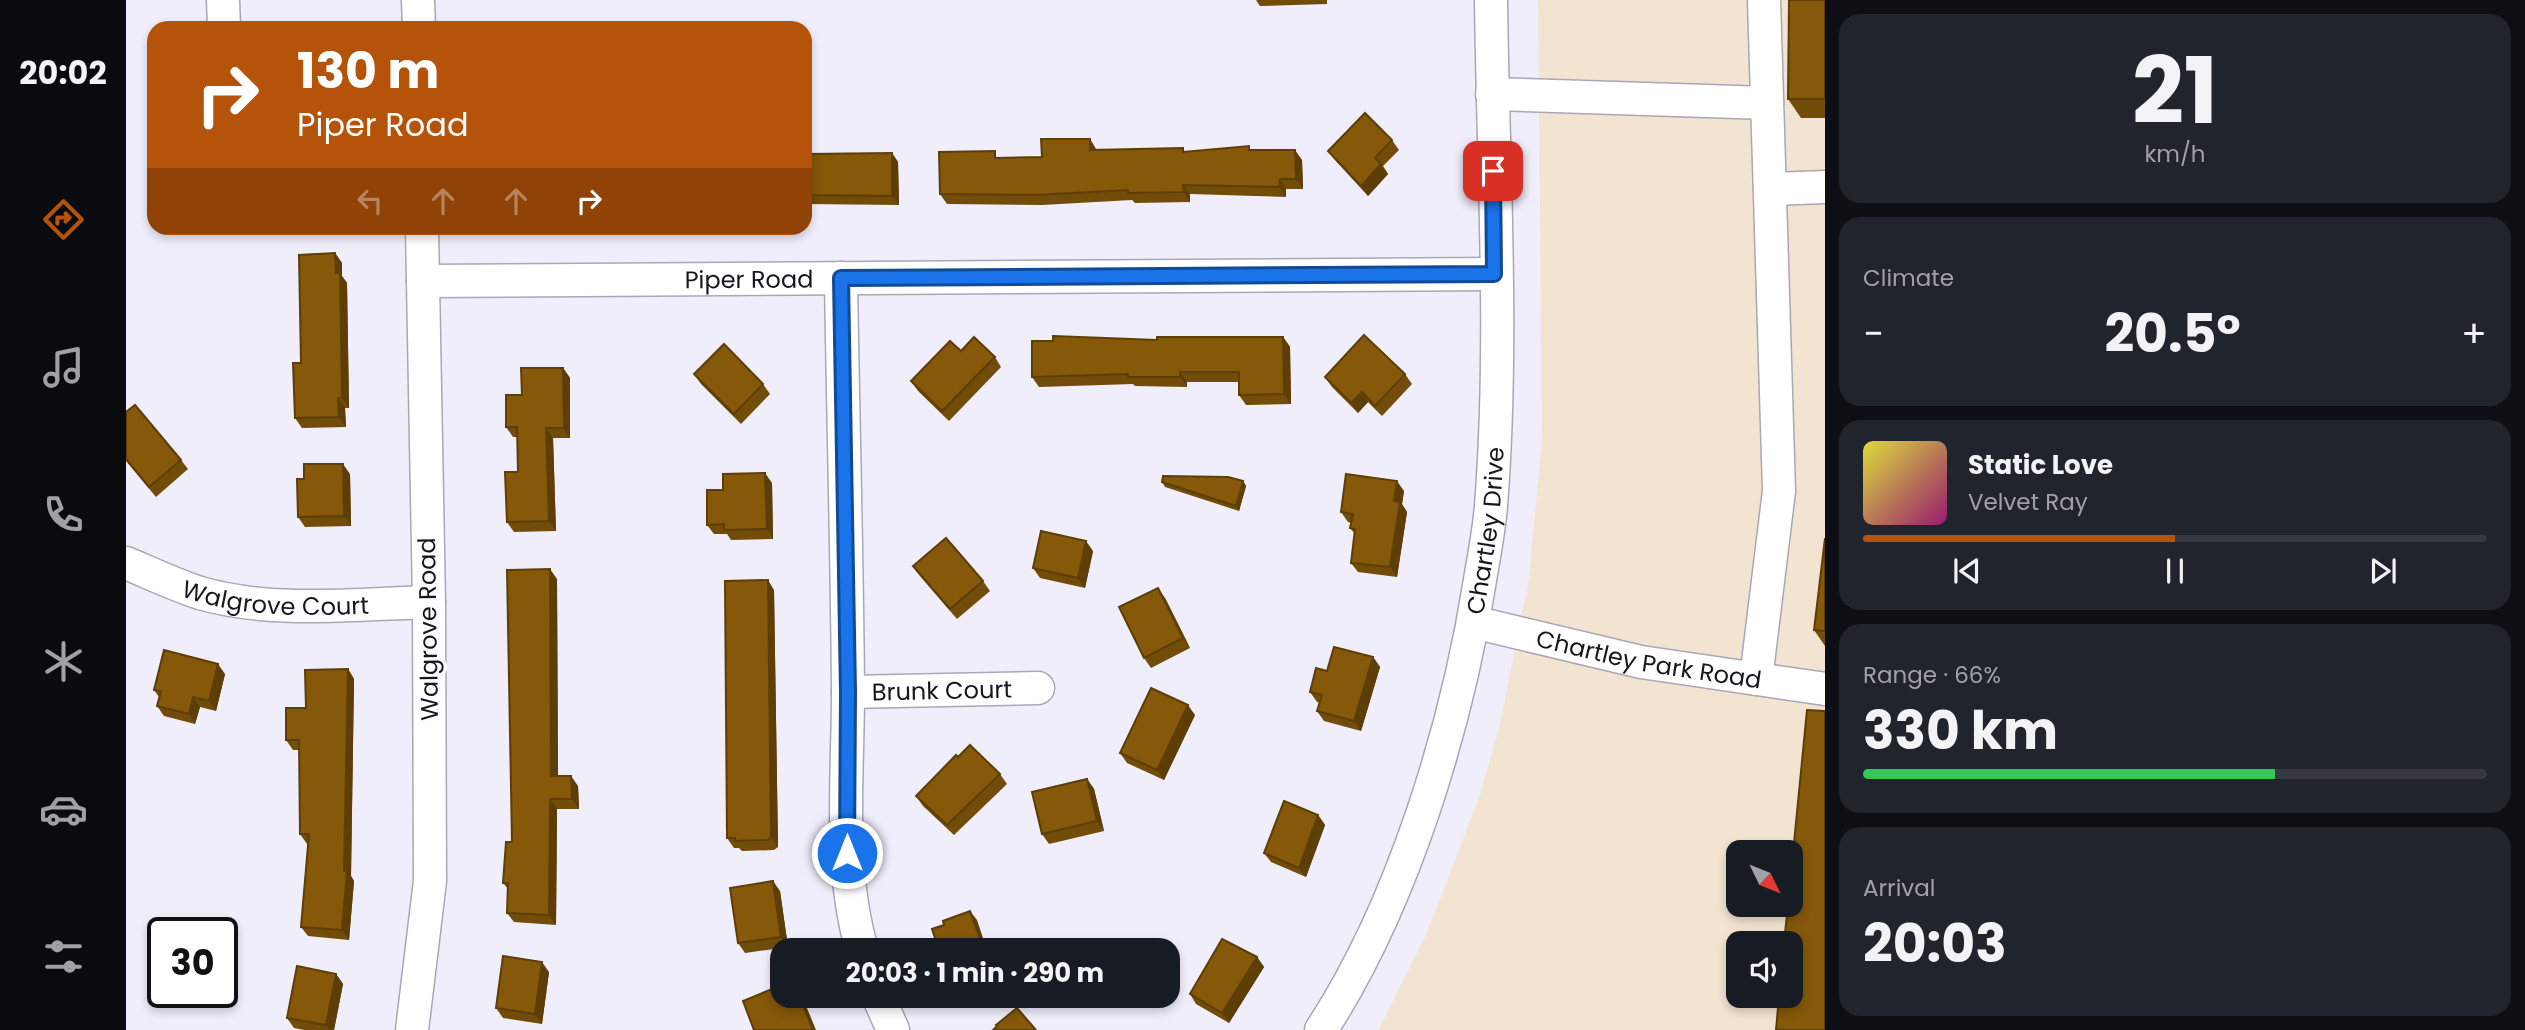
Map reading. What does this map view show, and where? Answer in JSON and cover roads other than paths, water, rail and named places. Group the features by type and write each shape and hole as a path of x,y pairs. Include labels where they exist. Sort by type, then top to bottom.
{"street":[{"path":"223,0 224,21"},
{"path":"418,0 419,21"},
{"name":"Chartley Drive","path":"1321,1030 1363,953 1400,872 1457,702 1473,622 1491,509 1495,406 1491,0"},
{"path":"1756,680 1779,491 1764,0"},
{"path":"1492,94 1767,103"},
{"path":"1770,189 1825,187"},
{"name":"Walgrove Road","path":"412,1030 430,881 429,602 422,235"},
{"name":"Piper Road","path":"423,281 1494,274"},
{"path":"841,278 848,692 847,853 852,914 859,938"},
{"name":"Walgrove Court","path":"126,563 200,593 239,601 286,606 429,602"},
{"name":"Chartley Park Road","path":"1473,622 1641,662 1825,689"},
{"name":"Brunk Court","path":"848,692 1038,688"},
{"path":"883,1008 893,1030"}]}
